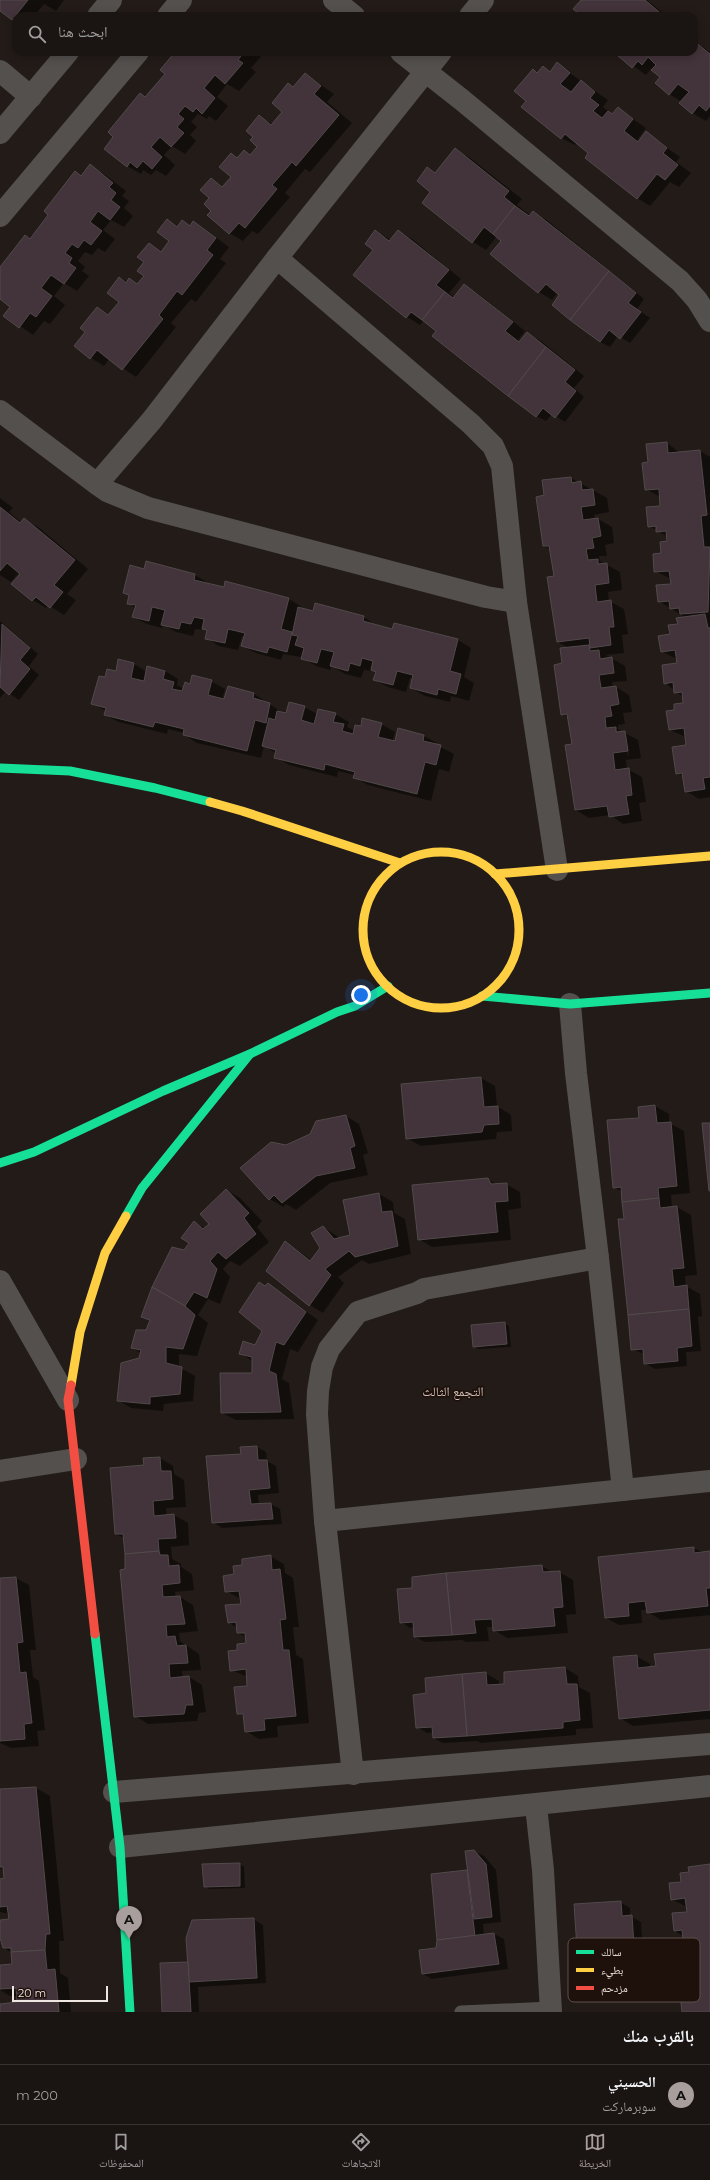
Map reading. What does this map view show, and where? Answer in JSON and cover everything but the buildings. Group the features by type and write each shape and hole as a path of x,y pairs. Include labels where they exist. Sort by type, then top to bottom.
{"street":[{"path":"101,12 111,0"},
{"path":"171,12 181,0"},
{"path":"334,0 349,12"},
{"path":"473,12 483,0"},
{"path":"0,133 65,56"},
{"path":"0,216 135,56"},
{"path":"406,56 680,281 697,300 710,321"},
{"path":"97,484 152,420 277,258 437,56"},
{"path":"0,71 31,97"},
{"path":"277,258 436,392 493,446 502,466 516,602 557,870"},
{"path":"0,410 107,491 148,508 486,598 516,602"},
{"path":"0,768 70,771 155,788 242,811 400,863"},
{"path":"429,852 448,852 464,855 479,861 495,874 508,889 516,908 520,928 517,948 510,967 498,984 482,996 464,1004 450,1007 423,1006 404,998 388,986 375,971 367,952 363,932 364,917 369,898 377,885 400,863 414,856 429,852"},
{"path":"495,874 710,856"},
{"path":"0,1163 34,1152 163,1091 250,1054 337,1012 355,1006 388,986"},
{"path":"482,996 570,1004 710,993"},
{"path":"570,1004 576,1073 623,1490"},
{"path":"130,2012 120,1847 68,1400 80,1332 105,1253 142,1188 250,1054"},
{"path":"353,1774 326,1521 317,1414 322,1367 329,1349 358,1312 417,1293 424,1289 598,1258"},
{"path":"0,1280 68,1400"},
{"path":"0,1471 76,1459"},
{"path":"326,1521 710,1481"},
{"path":"114,1792 353,1774 710,1744"},
{"path":"120,1847 536,1806 710,1786"},
{"path":"536,1806 543,1870 551,2010"}],"lane":[{"path":"461,2012 551,2010"}],"traffic: fast":[{"path":"0,768 70,771 155,788 210,802"},
{"path":"0,1163 34,1152 163,1091 250,1054 337,1012 355,1006 388,986"},
{"path":"482,996 570,1004 710,993"},
{"path":"126,1216 142,1188 250,1054"},
{"path":"95,1634 120,1847 130,2012"}],"traffic: slow":[{"path":"210,802 242,811 400,863"},
{"path":"441,852 471,858 484,865 496,875 506,887 513,900 519,930 513,960 506,973 496,985 484,995 471,1002 441,1008 411,1002 398,995 386,985 376,973 369,960 363,930 369,900 376,887 386,875 398,865 411,858 441,852"},
{"path":"495,874 710,856"},
{"path":"71,1385 80,1332 105,1253 126,1216"}],"traffic: jam":[{"path":"71,1385 68,1400 95,1634"}],"place":[{"name":"الحسيني","path":"129,1939"}],"district":[{"name":"التجمع الثالث","path":"453,1391"}]}
